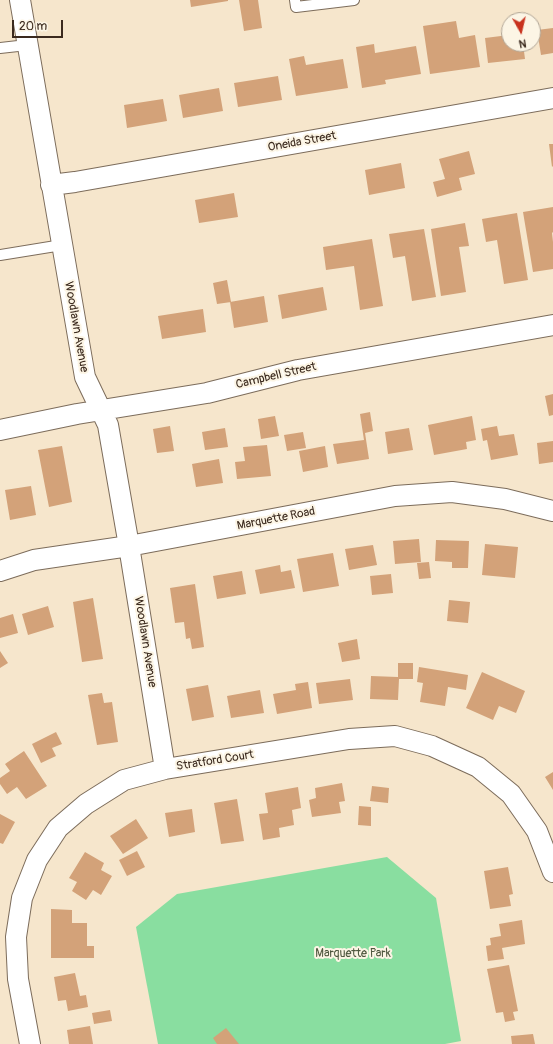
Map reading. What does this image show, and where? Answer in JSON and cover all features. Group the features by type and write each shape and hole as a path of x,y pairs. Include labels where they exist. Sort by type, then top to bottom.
{"street":[{"name":"Woodlawn Avenue","path":"20,0 85,377 108,425 165,769"},
{"name":"Oneida Street","path":"51,185 553,98"},
{"name":"Campbell Street","path":"0,430 101,410 207,393 298,370 553,325"},
{"name":"Marquette Road","path":"0,570 34,560 129,546 395,496 452,492 505,499 553,511"},
{"name":"Stratford Court","path":"30,1044 18,979 16,937 22,898 37,860 58,828 86,804 124,780 165,769 349,739 396,736 432,746 478,767 511,794 536,831 553,872"}],"lane":[{"path":"295,0 296,7 354,0"},
{"path":"0,48 27,45"},
{"path":"0,255 62,245"}],"green space":[{"name":"Marquette Park","path":"387,857 436,898 461,1041 445,1044 158,1044 136,927 177,894"}],"building":[{"path":"190,0 228,0 228,1 191,7"},
{"path":"239,0 258,0 262,28 244,31"},
{"path":"456,21 459,38 475,35 480,67 430,74 423,26"},
{"path":"553,28 553,53 541,55 541,30"},
{"path":"501,36 501,52 524,52 525,59 488,63 485,38"},
{"path":"374,44 375,53 416,46 421,74 385,80 386,84 362,88 356,47"},
{"path":"304,56 306,65 343,59 348,88 296,96 289,59"},
{"path":"278,76 282,100 238,107 234,83"},
{"path":"219,88 223,111 183,118 179,95"},
{"path":"163,99 167,121 127,128 124,105"},
{"path":"549,144 553,144 552,167"},
{"path":"469,151 475,174 459,178 462,190 437,197 433,182 445,179 439,159"},
{"path":"401,163 405,188 369,195 365,170"},
{"path":"234,193 238,217 199,223 195,200"},
{"path":"553,207 553,269 533,272 523,212"},
{"path":"517,213 528,280 504,284 497,240 486,242 482,219"},
{"path":"465,223 469,246 459,247 466,292 441,296 431,229"},
{"path":"424,229 436,297 412,301 405,256 393,258 389,234"},
{"path":"372,239 383,306 360,310 354,266 326,270 323,247"},
{"path":"227,280 231,302 217,304 213,283"},
{"path":"323,287 327,310 282,319 278,295"},
{"path":"264,296 268,322 234,328 230,302"},
{"path":"203,309 206,332 162,339 158,316"},
{"path":"553,394 553,415 549,416 545,396"},
{"path":"370,412 373,431 365,433 369,459 337,464 333,444 364,440 360,414"},
{"path":"275,416 279,436 261,439 258,419"},
{"path":"472,416 476,440 466,442 467,449 434,455 428,425"},
{"path":"170,426 174,451 157,453 153,429"},
{"path":"497,426 499,436 514,434 518,455 491,460 487,440 483,441 481,429"},
{"path":"225,428 228,447 205,450 202,432"},
{"path":"409,428 413,450 388,454 385,432"},
{"path":"303,432 306,448 287,451 284,435"},
{"path":"553,441 553,462 539,464 537,443"},
{"path":"267,445 271,476 237,479 235,462 245,461 243,447"},
{"path":"62,446 72,502 49,507 38,450"},
{"path":"325,446 328,467 303,472 299,451"},
{"path":"219,459 223,483 196,487 192,464"},
{"path":"31,486 36,515 10,520 5,490"},
{"path":"419,539 421,562 395,564 393,541"},
{"path":"436,540 469,541 468,568 452,568 452,562 435,561"},
{"path":"485,544 518,547 515,578 482,575"},
{"path":"373,545 377,565 349,570 345,549"},
{"path":"333,553 339,586 303,592 297,559"},
{"path":"429,562 431,578 419,579 417,563"},
{"path":"280,565 281,572 291,570 295,588 260,594 255,570"},
{"path":"242,571 246,594 217,599 213,576"},
{"path":"391,574 393,593 372,595 370,576"},
{"path":"195,584 204,647 192,649 190,638 186,639 184,622 175,623 170,588"},
{"path":"93,598 103,659 82,662 73,602"},
{"path":"449,600 470,602 468,623 447,621"},
{"path":"48,606 54,627 28,635 22,614"},
{"path":"13,614 18,633 0,638 0,618"},
{"path":"357,639 360,659 342,662 338,643"},
{"path":"0,651 8,663 0,668"},
{"path":"398,663 413,663 413,679 399,679 398,700 370,699 371,676 398,677"},
{"path":"419,667 468,675 466,690 448,687 445,706 420,702 423,683 417,682"},
{"path":"482,672 525,691 516,713 499,706 493,720 466,708"},
{"path":"350,679 353,700 319,704 316,683"},
{"path":"308,682 312,708 277,714 273,694 296,690 295,684"},
{"path":"208,685 214,717 192,721 186,689"},
{"path":"260,690 264,713 231,718 227,696"},
{"path":"102,693 104,703 112,702 118,742 97,745 88,695"},
{"path":"56,732 62,744 52,748 56,756 41,763 32,744"},
{"path":"24,751 47,786 26,799 17,787 7,794 0,784 0,778 10,771 5,764"},
{"path":"553,772 553,790 545,777"},
{"path":"342,783 345,801 339,802 341,813 312,817 309,800 316,798 315,788"},
{"path":"372,786 389,788 388,803 370,801"},
{"path":"298,787 301,808 292,810 294,825 279,828 280,837 263,840 259,814 268,813 265,793"},
{"path":"237,799 244,841 221,844 214,803"},
{"path":"359,806 371,807 371,826 358,825"},
{"path":"192,809 195,832 169,837 165,813"},
{"path":"0,814 15,822 3,844 0,843"},
{"path":"136,819 148,838 123,854 110,836"},
{"path":"137,851 145,867 127,876 119,860"},
{"path":"85,852 104,863 101,870 112,876 101,895 93,890 86,900 72,891 77,882 69,878"},
{"path":"508,867 513,894 509,895 511,906 490,909 484,871"},
{"path":"51,909 72,910 72,923 87,923 87,946 94,946 94,958 51,958"},
{"path":"522,920 525,944 502,948 504,959 488,961 486,946 491,945 490,938 501,936 499,924"},
{"path":"509,965 518,1011 513,1012 515,1020 505,1022 503,1012 496,1013 487,969"},
{"path":"75,973 80,996 86,995 88,1007 68,1011 66,1000 58,1001 54,977"},
{"path":"110,1010 112,1021 94,1024 92,1013"},
{"path":"90,1026 93,1044 69,1044 67,1030"},
{"path":"226,1028 239,1044 217,1044 213,1038"},
{"path":"533,1034 535,1044 512,1044 511,1036"}]}
